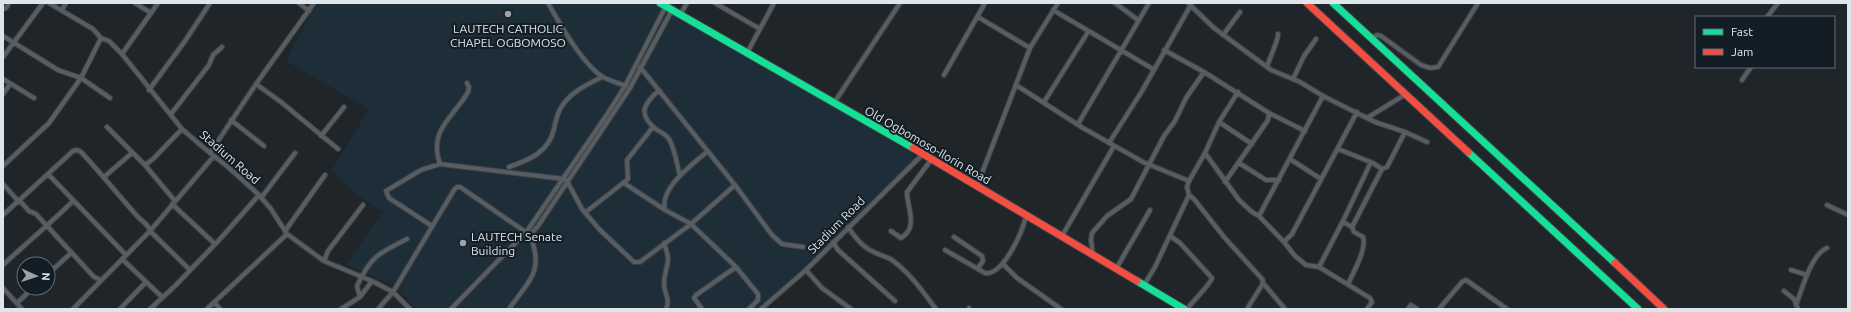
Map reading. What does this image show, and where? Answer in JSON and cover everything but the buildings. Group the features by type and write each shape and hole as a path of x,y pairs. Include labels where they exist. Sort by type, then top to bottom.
{"highway":[{"path":"1307,3 1638,309"},
{"path":"1333,3 1664,309"},
{"name":"Old Ogbomoso-Ilorin Road","path":"666,6 923,154 1184,309"}],"street":[{"path":"3,9 6,8 9,3"},
{"path":"3,57 43,3"},
{"name":"Stadium Road","path":"49,3 93,29 101,38 109,41 122,54 182,128 260,196 270,208 286,233 324,261 361,276 393,292 410,309"},
{"path":"62,10 66,3"},
{"path":"135,3 151,13"},
{"path":"122,54 158,3"},
{"path":"150,90 210,3"},
{"path":"299,3 309,11"},
{"path":"73,309 150,231 212,155 231,120 314,3"},
{"path":"548,3 568,37 602,77 630,88"},
{"path":"680,15 687,3"},
{"path":"715,3 760,29"},
{"path":"747,53 774,3"},
{"path":"834,104 900,3"},
{"path":"944,75 985,3"},
{"path":"977,186 1030,48 1058,3"},
{"path":"1114,3 1138,20"},
{"path":"1078,124 1148,3"},
{"path":"1371,38 1377,35 1381,36 1421,64 1430,68 1438,67 1442,63 1478,3"},
{"path":"1768,16 1778,3"},
{"path":"1190,4 1224,35 1267,67 1293,79 1378,124 1405,132 1427,142"},
{"path":"1109,143 1142,91 1164,50 1189,11 1190,4"},
{"path":"565,180 625,86 666,6"},
{"path":"451,309 528,233 630,88 666,6"},
{"path":"1053,10 1153,69"},
{"path":"1224,35 1240,12"},
{"path":"978,17 1030,48"},
{"path":"1044,102 1088,32"},
{"path":"1267,67 1278,39 1278,34"},
{"path":"3,36 58,70 81,78 110,98"},
{"path":"3,166 43,130 81,78 101,38"},
{"path":"1293,79 1304,56 1316,39"},
{"path":"171,114 209,65 213,55 222,47"},
{"path":"1164,50 1238,92 1270,113 1305,131"},
{"path":"637,64 708,151 772,234 782,244 803,247"},
{"path":"1742,80 1750,68"},
{"path":"1093,255 1091,240 1096,228 1107,216 1131,199 1164,136 1175,121 1186,98 1204,72"},
{"path":"509,167 528,161 539,153 550,142 556,118 562,106 574,94 602,77"},
{"path":"3,79 34,98"},
{"path":"440,164 436,144 443,126 468,92 469,87 467,83"},
{"path":"3,94 10,84"},
{"path":"256,84 281,102 338,149"},
{"path":"1016,85 1114,146 1149,164 1189,181"},
{"path":"658,90 646,102 644,106 644,116 653,127 669,138 680,176"},
{"path":"1144,285 1155,267 1188,195 1187,187 1189,181 1205,154 1219,122 1238,92"},
{"path":"1367,118 1406,94"},
{"path":"1259,216 1323,96"},
{"path":"321,136 344,107"},
{"path":"1284,242 1292,234 1357,112"},
{"path":"1225,182 1268,120 1270,113"},
{"path":"231,120 264,146"},
{"path":"1219,122 1252,144"},
{"path":"107,127 145,165 173,203 215,244"},
{"path":"586,212 628,179 627,160 653,127"},
{"path":"145,165 153,159 182,128"},
{"path":"1352,227 1382,169 1387,167 1405,132"},
{"path":"1062,236 1114,146"},
{"path":"1338,149 1371,162 1382,169"},
{"path":"3,215 77,150 81,152 104,177 140,219 148,226 150,231 190,270"},
{"path":"665,210 664,197 680,176 708,151"},
{"path":"104,177 132,153"},
{"path":"150,309 190,270 260,196 295,153"},
{"name":"Stadium Road","path":"761,309 806,270 923,154"},
{"path":"1205,154 1225,182 1245,206 1259,216 1295,256 1306,265 1319,266 1372,300 1367,309"},
{"path":"1290,159 1321,179"},
{"path":"891,231 901,238 909,229 911,212 907,194 931,160"},
{"path":"1319,266 1343,222 1371,162"},
{"path":"1239,163 1266,180 1279,180"},
{"path":"432,226 388,198 386,191 422,170 440,164 565,180"},
{"path":"48,174 146,282 162,297"},
{"path":"206,309 286,233 325,175"},
{"path":"565,180 582,209 599,229 634,262 644,260 664,243 691,224 735,185"},
{"path":"624,183 665,210 691,224 736,267 758,294 758,300 749,309"},
{"path":"3,184 29,211 36,214 94,277 101,280"},
{"path":"378,309 393,292 432,226 457,187 460,187 528,233 535,254 534,274 528,285 508,309"},
{"path":"1188,195 1194,199 1224,237 1260,276 1263,283 1285,309"},
{"path":"3,265 24,245 47,227 73,201"},
{"path":"324,261 326,254 363,205"},
{"path":"1827,205 1848,215"},
{"path":"1116,269 1150,210"},
{"path":"945,250 988,274 1004,265 1022,232 1026,215"},
{"path":"1343,222 1352,227 1354,232 1363,237 1364,245 1355,271 1348,284"},
{"path":"848,227 855,238 870,251 895,263 917,284 936,309"},
{"path":"1170,236 1180,243 1212,278 1209,284 1187,309"},
{"path":"954,237 982,256 983,261 978,268"},
{"path":"360,297 357,286 368,264 376,256 408,239"},
{"path":"833,242 838,250 895,301"},
{"path":"664,243 669,259 664,285 668,298 666,309"},
{"path":"1797,307 1807,276 1820,250 1827,248"},
{"path":"56,267 71,253"},
{"path":"1004,265 1017,278 1062,309"},
{"path":"702,309 694,298 696,295 736,267"},
{"path":"806,270 822,288 851,309"},
{"path":"1791,270 1807,276"},
{"path":"1439,309 1462,282 1466,280 1507,309"},
{"path":"341,309 360,297 372,281"},
{"path":"120,309 146,282"},
{"path":"1247,309 1263,283"},
{"path":"3,288 22,309"},
{"path":"1784,291 1794,299 1797,307"},
{"path":"17,303 24,296"},
{"path":"1049,301 1051,308"},
{"path":"214,302 220,309"},
{"path":"1408,309 1412,306 1417,309"}],"shaded area":[{"path":"318,3 655,3 913,154 913,160 794,277 756,309 416,309 395,286 346,265 383,212 355,193 331,171 369,109 286,61 310,14"}],"traffic: fast":[{"path":"660,3 913,148"},
{"path":"1333,3 1615,263"},
{"path":"1468,152 1638,309"},
{"path":"1137,281 1184,309"}],"traffic: jam":[{"path":"1307,3 1468,152"},
{"path":"913,148 1137,281"},
{"path":"1615,263 1664,309"}],"place":[{"name":"LAUTECH CATHOLIC CHAPEL OGBOMOSO","path":"508,14"},
{"name":"LAUTECH Senate Building","path":"463,243"}]}
